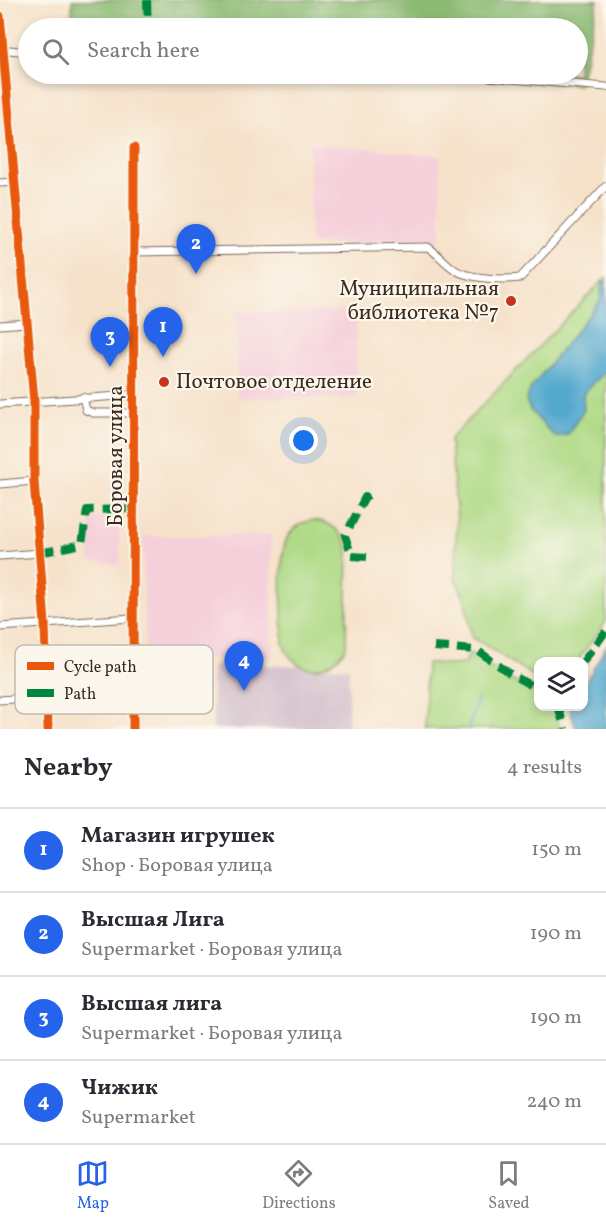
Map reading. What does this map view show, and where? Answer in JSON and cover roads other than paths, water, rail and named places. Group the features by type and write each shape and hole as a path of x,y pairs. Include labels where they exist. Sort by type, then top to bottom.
{"street":[{"path":"0,16 3,101 14,182 34,401 34,481 46,645"},
{"path":"1,49 18,51"},
{"path":"570,84 606,87"},
{"name":"Боровая улица","path":"133,645 134,148"},
{"path":"0,183 14,182"},
{"path":"134,252 428,247 439,254 455,271 503,280 520,278 606,186"},
{"path":"0,325 27,323"},
{"path":"0,404 134,395"},
{"path":"83,397 86,410 93,413 134,413"},
{"path":"0,484 34,481"},
{"path":"0,556 40,553"},
{"path":"0,627 133,618"},
{"path":"0,700 15,699"}],"water":[{"path":"606,281 606,371 583,394 584,410 567,435 555,437 530,410 526,400 531,388 600,301 602,283"},
{"path":"606,646 606,729 576,729 570,711 588,711 588,678"}],"waterway":[{"path":"468,729 478,699"}],"place":[{"name":"Высшая Лига","path":"196,274"},
{"name":"Муниципальная библиотека №7","path":"511,301"},
{"name":"Магазин игрушек","path":"163,357"},
{"name":"Высшая лига","path":"110,367"},
{"name":"Почтовое отделение","path":"164,382"},
{"name":"Чижик","path":"244,691"}]}
